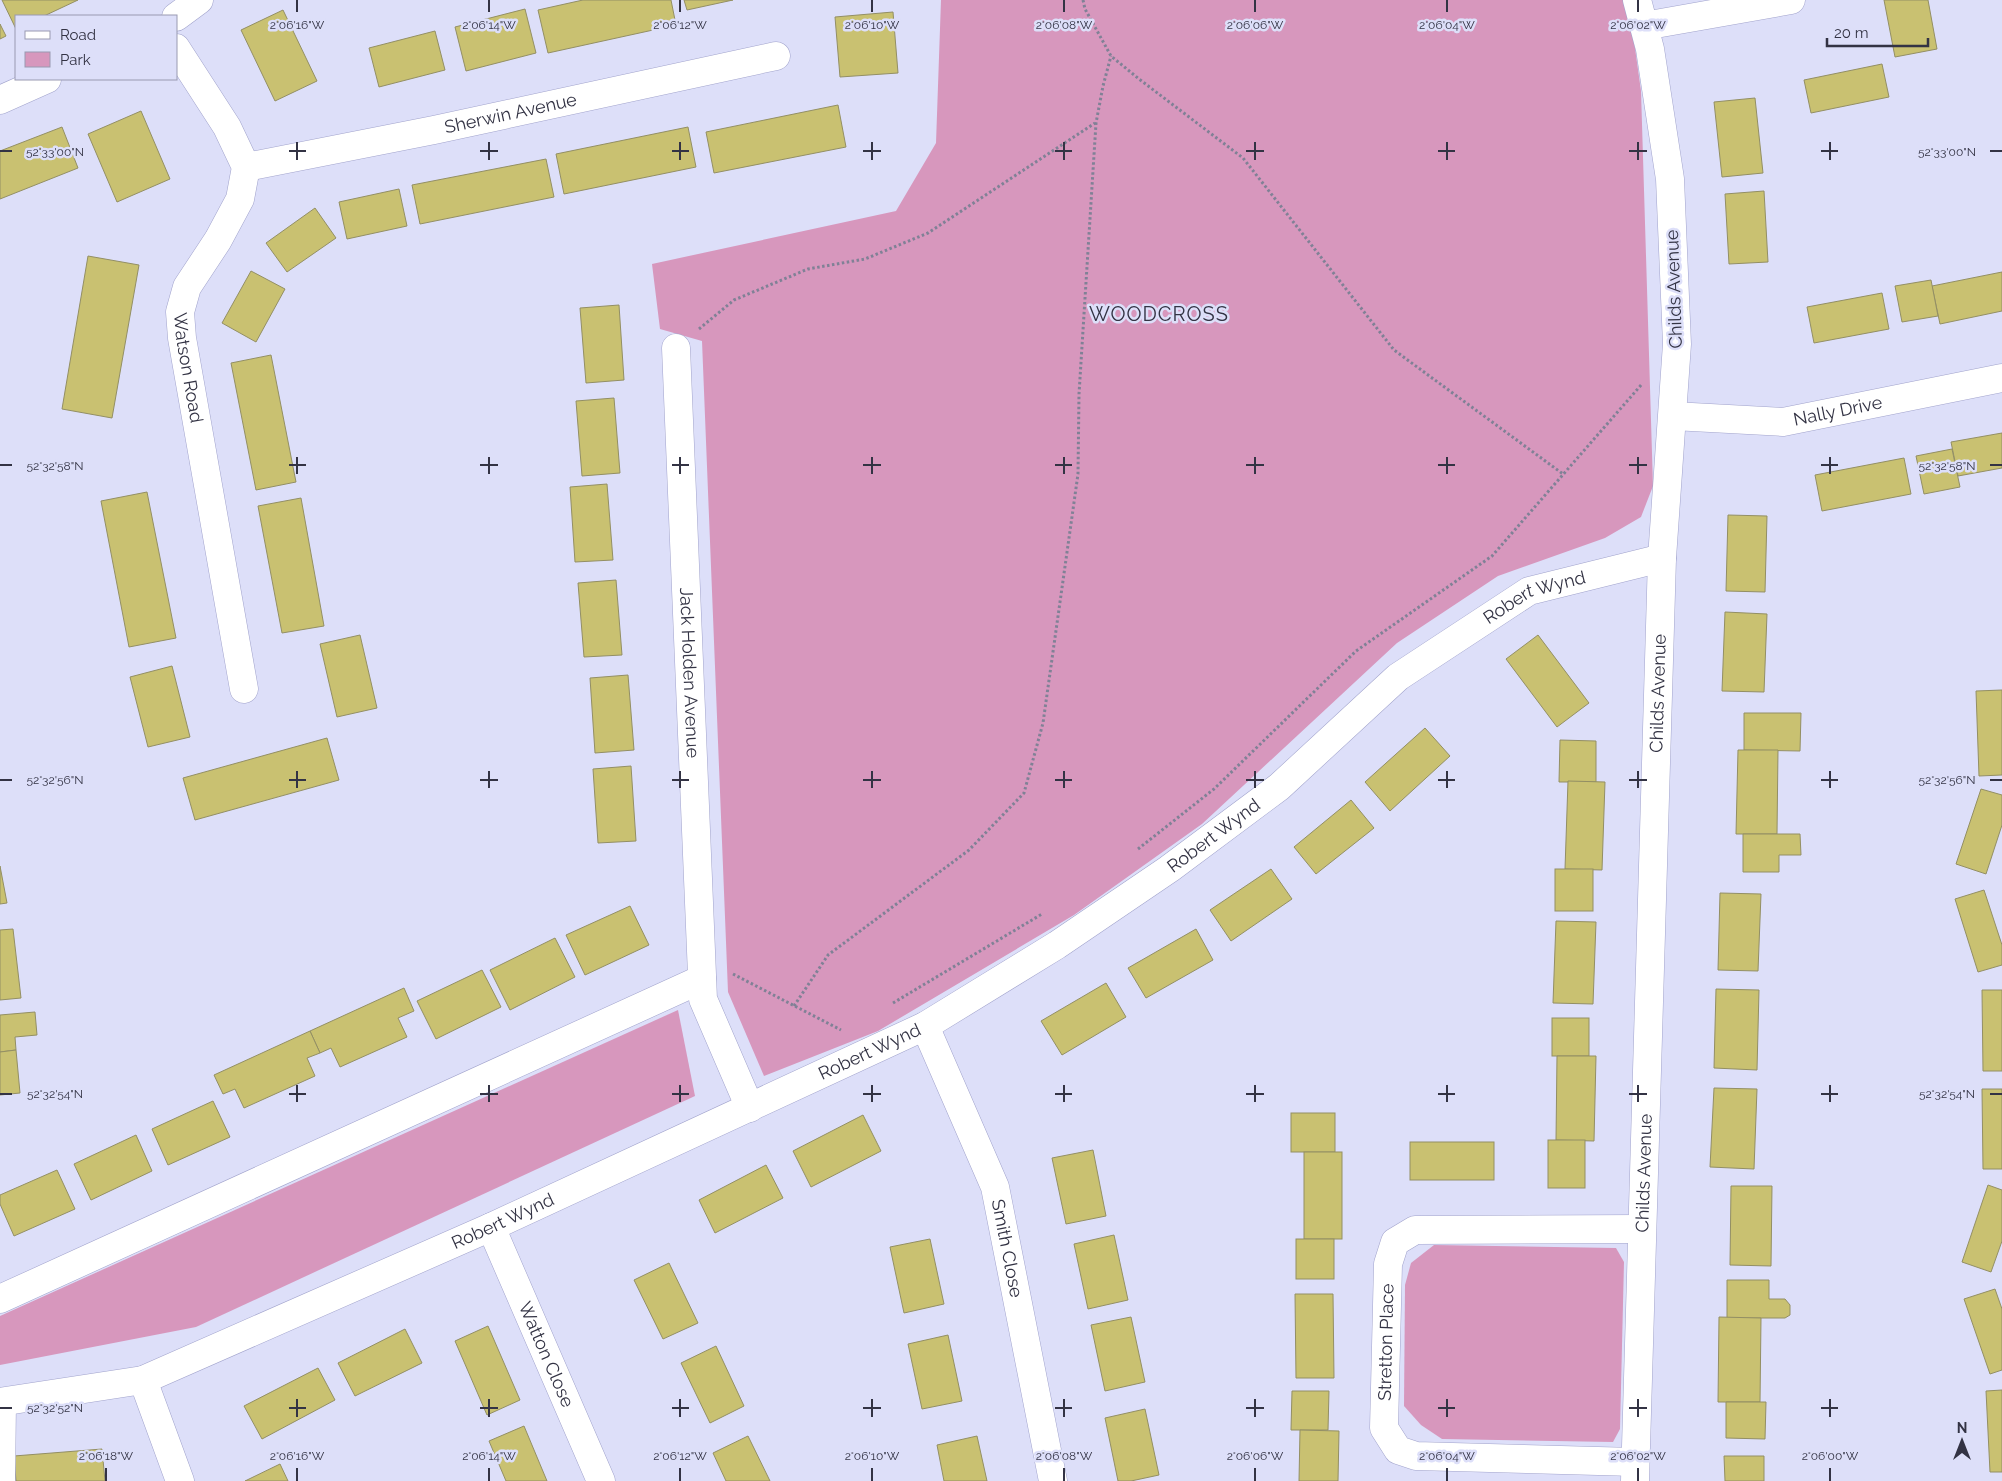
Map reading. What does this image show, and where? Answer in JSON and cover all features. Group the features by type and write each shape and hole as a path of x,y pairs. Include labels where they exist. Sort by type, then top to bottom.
{"street":[{"path":"178,16 199,0"},
{"name":"Childs Avenue","path":"1635,1471 1662,558 1677,344 1670,180 1650,49 1637,0"},
{"path":"1644,26 1791,0"},
{"path":"178,51 227,128 246,167"},
{"name":"Sherwin Avenue","path":"246,167 443,128 776,56"},
{"path":"0,100 45,80"},
{"name":"Watson Road","path":"244,689 184,348 180,312 186,288 218,240 240,199 246,167"},
{"name":"Jack Holden Avenue","path":"676,348 703,999 750,1108"},
{"name":"Nally Drive","path":"1673,416 1783,422 2002,378"},
{"name":"Robert Wynd","path":"1,1402 143,1380 491,1227 925,1026 1057,945 1169,869 1279,787 1398,677 1529,591 1662,558"},
{"path":"0,1299 701,968"},
{"name":"Smith Close","path":"925,1026 995,1187 1053,1481"},
{"name":"Watton Close","path":"491,1227 601,1481"},
{"name":"Stretton Place","path":"1635,1471 1416,1456 1398,1450 1384,1428 1388,1264 1395,1242 1414,1230 1641,1229"},
{"path":"143,1380 180,1481"},
{"path":"1,1402 1,1481"}],"path":[{"path":"1083,0 1085,9 1111,56 1243,158 1394,350 1564,474"},
{"path":"794,1006 828,955 969,850 1024,793 1043,723 1078,474 1080,394 1096,123 1111,56"},
{"path":"676,348 734,300 808,269 865,259 928,233 1096,123"},
{"path":"1131,855 1214,789 1356,650 1492,556 1646,380"},
{"path":"888,1007 1050,910"},
{"path":"701,968 794,1006 845,1032"}],"green space":[{"path":"941,0 1624,0 1634,41 1641,91 1653,486 1641,517 1605,538 1498,576 1397,643 1202,824 1074,915 878,1031 764,1076 728,992 702,341 660,329 652,264 896,211 936,143"},
{"path":"678,1010 695,1096 196,1327 0,1365 0,1316"},
{"path":"1434,1245 1616,1248 1624,1262 1620,1429 1613,1442 1442,1439 1421,1425 1404,1406 1405,1285 1411,1263"}],"building":[{"path":"2,0 78,0 46,15 15,15 15,27"},
{"path":"583,0 671,0 676,25 548,53 538,10"},
{"path":"684,0 733,0 687,10"},
{"path":"1884,0 1928,0 1937,49 1895,57"},
{"path":"525,9 536,53 466,71 455,27"},
{"path":"283,10 317,81 275,101 241,30"},
{"path":"893,12 898,73 840,77 835,17"},
{"path":"0,24 6,36 0,39"},
{"path":"435,31 445,70 379,87 369,48"},
{"path":"1882,64 1889,97 1811,113 1804,80"},
{"path":"1755,98 1763,173 1722,177 1714,102"},
{"path":"838,105 846,147 714,173 706,132"},
{"path":"141,111 170,179 117,202 88,134"},
{"path":"62,127 78,168 0,199 0,151"},
{"path":"688,127 696,167 564,194 556,154"},
{"path":"546,159 554,197 420,224 412,185"},
{"path":"399,189 407,226 347,239 339,202"},
{"path":"1764,191 1768,262 1729,264 1725,194"},
{"path":"315,208 336,238 287,272 266,243"},
{"path":"88,256 139,265 112,418 62,409"},
{"path":"251,271 285,289 256,342 222,323"},
{"path":"2002,272 2002,311 1940,324 1932,286"},
{"path":"1931,280 1938,316 1902,322 1895,286"},
{"path":"1882,293 1889,329 1814,343 1807,307"},
{"path":"619,305 624,380 586,383 580,308"},
{"path":"271,355 296,482 256,490 231,363"},
{"path":"614,398 620,473 582,476 576,401"},
{"path":"2002,433 2002,468 1958,476 1951,442"},
{"path":"1952,449 1960,487 1924,494 1916,456"},
{"path":"1904,458 1911,494 1822,511 1815,475"},
{"path":"607,484 613,560 575,562 570,487"},
{"path":"147,492 176,638 129,647 101,501"},
{"path":"301,498 324,626 282,633 258,506"},
{"path":"1728,515 1767,516 1765,592 1726,591"},
{"path":"616,580 622,655 584,657 578,583"},
{"path":"1725,612 1767,614 1764,692 1722,691"},
{"path":"360,635 377,708 337,717 320,644"},
{"path":"1538,635 1589,703 1557,727 1506,659"},
{"path":"172,666 190,737 148,747 130,677"},
{"path":"628,675 634,750 595,753 590,678"},
{"path":"2002,690 2002,775 1979,776 1976,691"},
{"path":"1744,713 1801,713 1800,751 1744,750"},
{"path":"1425,728 1450,756 1390,811 1365,782"},
{"path":"327,738 339,780 195,820 183,778"},
{"path":"1560,740 1596,741 1596,782 1559,782"},
{"path":"1738,750 1778,750 1777,834 1736,834"},
{"path":"631,766 636,841 598,843 593,769"},
{"path":"1568,781 1605,782 1602,870 1565,869"},
{"path":"1981,789 2002,795 2002,825 1986,874 1956,864"},
{"path":"1351,800 1374,828 1316,874 1294,847"},
{"path":"1743,834 1800,834 1801,855 1779,855 1779,872 1743,872"},
{"path":"0,866 7,903 0,904"},
{"path":"1271,869 1292,899 1231,941 1210,910"},
{"path":"1555,869 1593,869 1593,911 1555,911"},
{"path":"1984,890 2002,945 2002,965 1978,972 1955,899"},
{"path":"1720,893 1761,894 1758,971 1718,970"},
{"path":"630,906 649,945 585,975 566,935"},
{"path":"1556,921 1596,922 1593,1004 1553,1003"},
{"path":"13,929 21,998 0,1000 0,930"},
{"path":"1196,929 1213,960 1146,998 1128,968"},
{"path":"555,938 575,977 510,1010 490,970"},
{"path":"482,970 501,1007 436,1039 417,1001"},
{"path":"1106,983 1126,1017 1062,1055 1041,1021"},
{"path":"404,988 414,1011 398,1018 407,1037 340,1067 331,1048 320,1053 310,1031"},
{"path":"1716,989 1759,990 1757,1070 1714,1068"},
{"path":"1982,990 2002,990 2002,1071 1983,1071"},
{"path":"35,1012 37,1035 15,1037 16,1050 0,1052 0,1015"},
{"path":"1552,1018 1589,1018 1589,1056 1552,1056"},
{"path":"310,1031 320,1053 307,1058 315,1076 244,1108 235,1089 223,1094 214,1075"},
{"path":"16,1050 20,1093 0,1095 0,1052"},
{"path":"1557,1056 1596,1056 1594,1141 1556,1140"},
{"path":"1714,1088 1757,1089 1754,1169 1710,1167"},
{"path":"1982,1089 2002,1089 2002,1169 1983,1169"},
{"path":"213,1101 230,1137 168,1165 152,1129"},
{"path":"1291,1113 1335,1113 1335,1152 1291,1152"},
{"path":"863,1115 881,1151 811,1187 793,1151"},
{"path":"136,1135 152,1171 91,1200 74,1164"},
{"path":"1548,1140 1585,1140 1585,1188 1548,1188"},
{"path":"1410,1142 1494,1142 1494,1180 1410,1180"},
{"path":"1093,1150 1106,1216 1066,1224 1052,1158"},
{"path":"1304,1152 1342,1152 1342,1239 1304,1239"},
{"path":"766,1165 783,1198 715,1233 699,1200"},
{"path":"57,1170 75,1209 14,1236 0,1204 0,1195"},
{"path":"1988,1185 2002,1190 2002,1241 1991,1272 1962,1262"},
{"path":"1731,1186 1772,1186 1771,1266 1730,1265"},
{"path":"1114,1235 1128,1300 1088,1309 1074,1244"},
{"path":"930,1239 944,1304 904,1313 890,1247"},
{"path":"1296,1239 1334,1239 1334,1279 1296,1279"},
{"path":"669,1263 698,1323 663,1339 634,1280"},
{"path":"1727,1280 1769,1280 1769,1299 1785,1299 1790,1305 1790,1315 1785,1318 1727,1318"},
{"path":"1995,1289 2002,1309 2002,1370 1990,1374 1964,1299"},
{"path":"1295,1294 1333,1294 1334,1378 1296,1378"},
{"path":"1131,1317 1145,1382 1105,1391 1091,1325"},
{"path":"1719,1317 1761,1318 1760,1402 1718,1402"},
{"path":"488,1326 520,1400 487,1415 455,1341"},
{"path":"405,1329 422,1363 355,1396 338,1363"},
{"path":"948,1335 962,1401 922,1409 908,1344"},
{"path":"716,1346 744,1406 710,1423 681,1363"},
{"path":"318,1368 335,1400 262,1439 244,1406"},
{"path":"2002,1390 2002,1472 1990,1472 1986,1391"},
{"path":"1292,1391 1329,1391 1328,1430 1291,1430"},
{"path":"1726,1402 1766,1402 1765,1439 1726,1438"},
{"path":"1145,1409 1159,1475 1131,1481 1118,1481 1105,1418"},
{"path":"524,1426 547,1481 506,1481 489,1441"},
{"path":"1300,1430 1339,1431 1338,1481 1299,1481"},
{"path":"748,1436 770,1481 726,1481 713,1453"},
{"path":"977,1436 987,1481 944,1481 937,1445"},
{"path":"102,1449 105,1481 16,1481 14,1456"},
{"path":"1724,1456 1764,1456 1764,1481 1725,1481"},
{"path":"280,1464 288,1481 245,1481"}],"district":[{"name":"WOODCROSS","path":"1159,314"}]}
